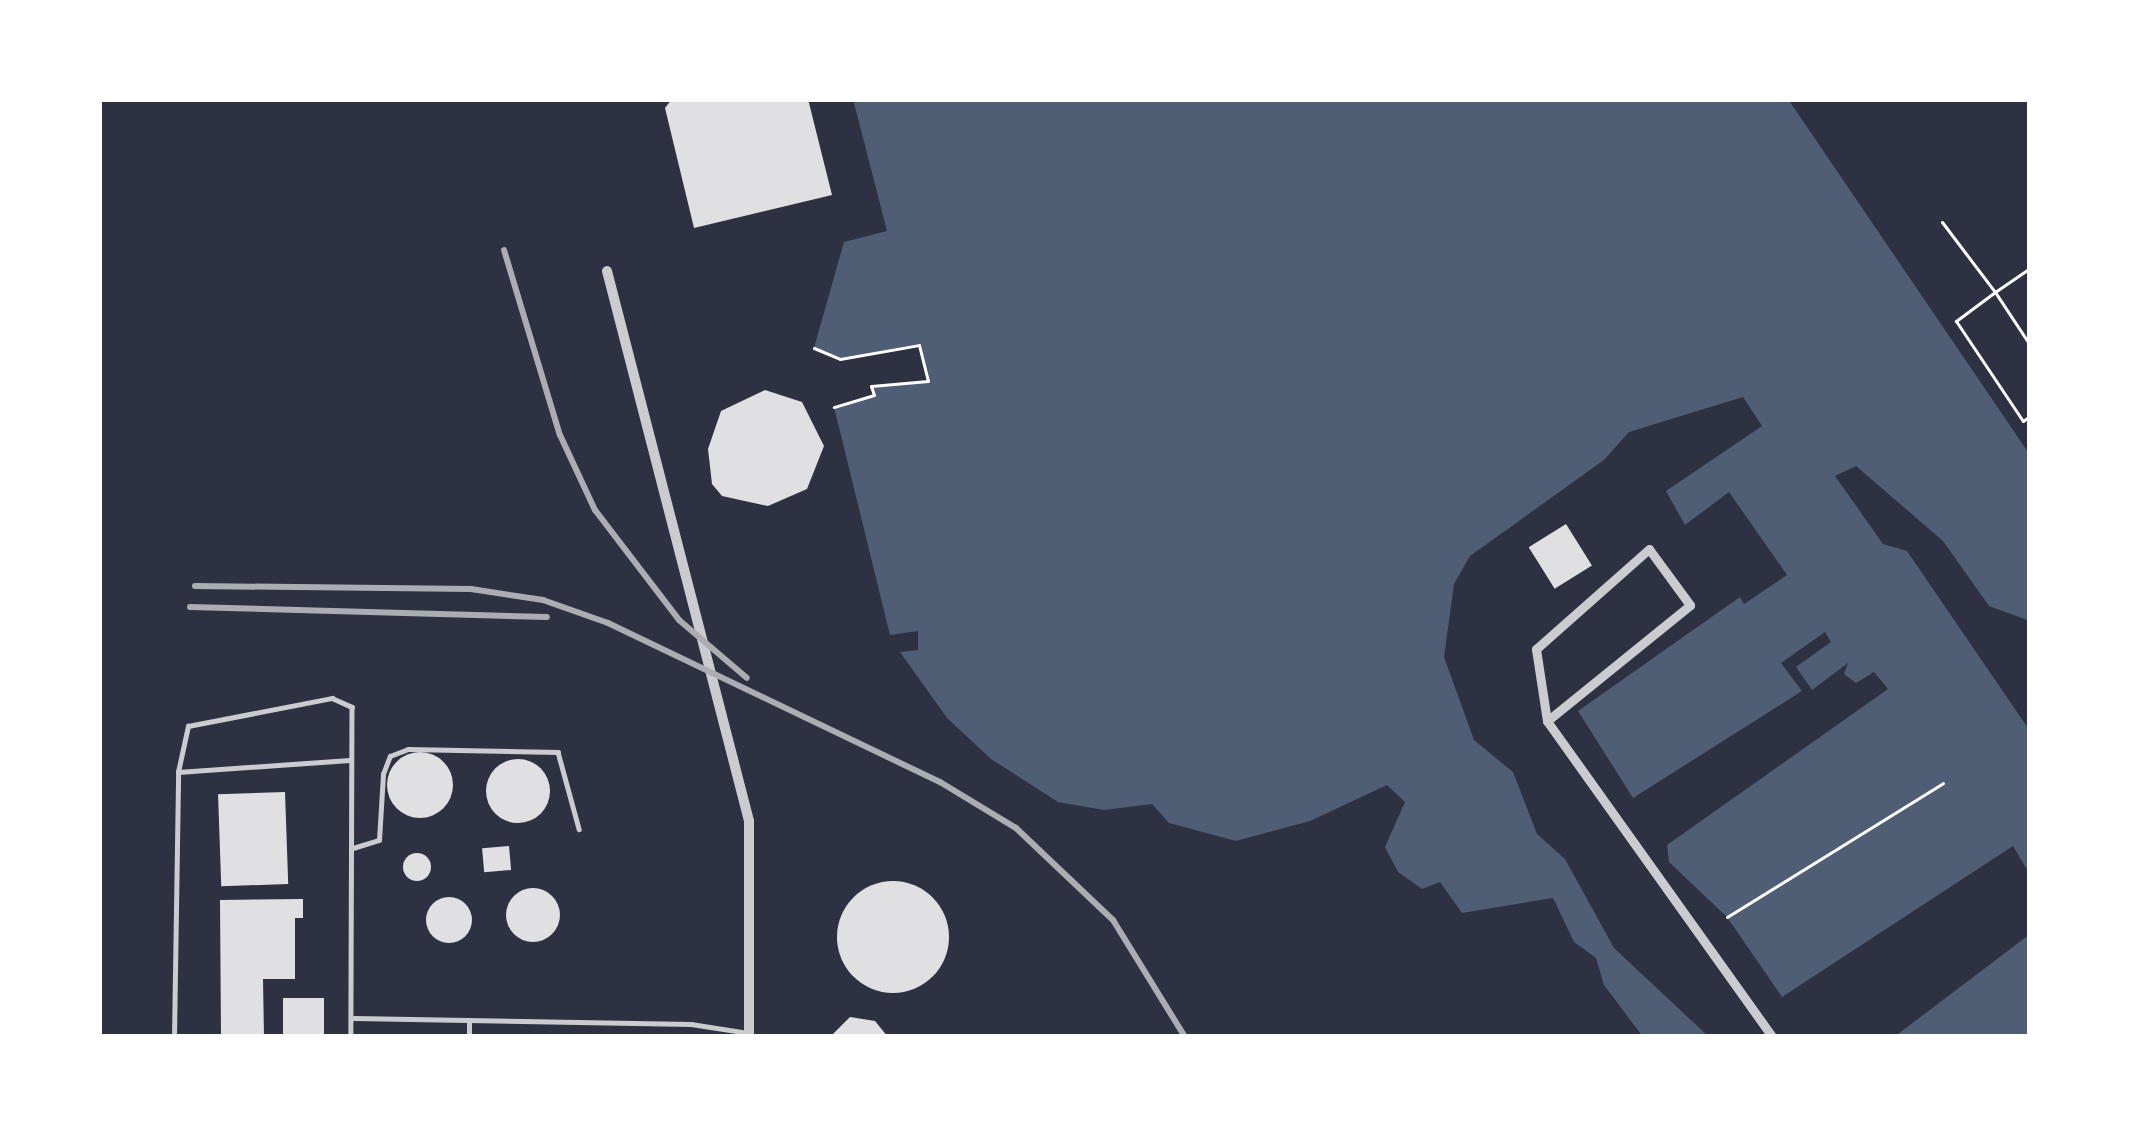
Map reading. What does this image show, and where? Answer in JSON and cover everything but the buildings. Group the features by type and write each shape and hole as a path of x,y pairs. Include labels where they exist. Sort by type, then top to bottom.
{"street":[{"path":"607,271 748,821 748,1035"},
{"path":"1547,721 1690,605 1649,549 1536,650 1547,721 1772,1037"}],"lane":[{"path":"174,1037 178,772 194,719 332,698 352,707 351,1037"},
{"path":"353,848 380,840 383,774 390,756 408,749 558,752 578,829"},
{"path":"178,772 350,760"},
{"path":"354,1018 691,1024 748,1035"},
{"path":"469,1022 469,1037"}],"path":[{"path":"1942,222 2030,345"},
{"path":"2030,268 1956,320 2024,421 2030,416"},
{"path":"814,347 840,359 919,344 928,381 871,386 874,395 834,407"},
{"path":"1727,917 1943,783"}],"water":[{"path":"853,99 1788,99 2030,455 2030,621 1989,606 1943,541 1856,466 1835,476 1883,544 1907,551 2030,731 2030,875 2013,846 1782,997 1727,917 1669,862 1667,845 1888,689 1874,672 1856,683 1844,674 1848,663 1812,690 1796,667 1831,642 1825,632 1781,663 1802,691 1633,798 1578,711 1740,597 1744,604 1787,575 1729,492 1685,525 1666,491 1762,426 1743,397 1629,432 1604,460 1470,556 1454,584 1444,657 1474,740 1513,772 1537,834 1565,859 1614,948 1709,1037 1643,1037 1604,985 1596,958 1574,942 1553,898 1462,913 1440,882 1422,889 1398,872 1385,847 1405,802 1387,785 1310,821 1236,841 1169,823 1152,804 1104,810 1058,802 991,759 947,718 900,652 918,650 918,631 890,635 834,407 873,395 871,386 927,381 919,345 840,359 814,348 844,242 887,231"},
{"path":"2030,934 2030,1037 1894,1037"}],"railway":[{"path":"504,250 560,435 595,510 679,620 747,678"},
{"path":"195,586 471,589 543,600 608,623 940,782 1016,828 1113,920 1185,1037"},
{"path":"190,607 547,617"}]}
